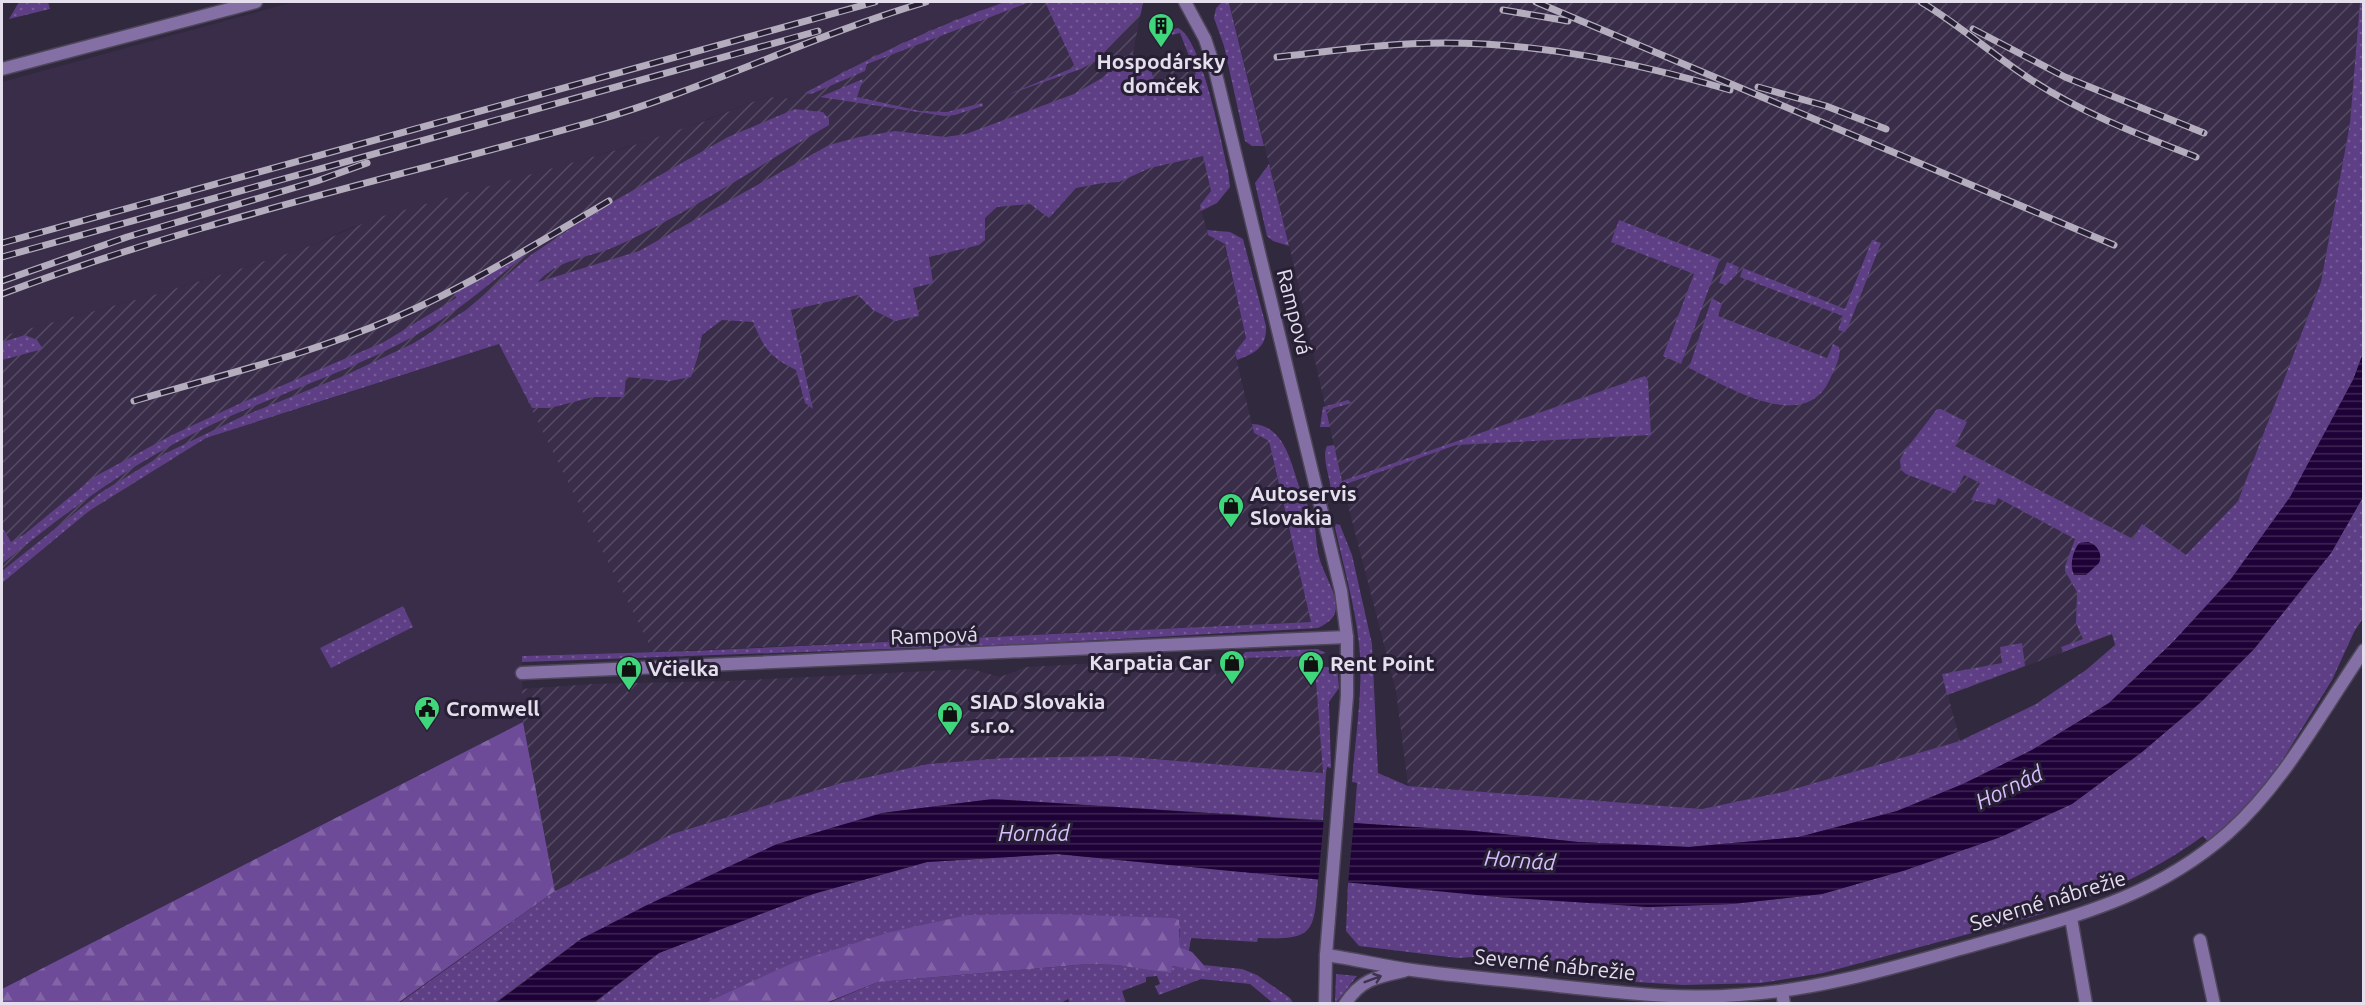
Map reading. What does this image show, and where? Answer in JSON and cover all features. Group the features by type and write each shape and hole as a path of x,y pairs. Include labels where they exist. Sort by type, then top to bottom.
{"street":[{"path":"2,69 256,2"},
{"name":"Rampová","path":"1185,2 1204,39 1214,66 1341,591 1347,637 1348,668 1342,775 1326,955 1325,1004"},
{"name":"Rampová","path":"522,674 1347,637"},
{"name":"Severné nábrežie","path":"1326,955 1410,970 1679,997 1783,998 2071,918 2144,891 2177,872 2230,831 2252,809 2280,774 2364,650"},
{"path":"2071,918 2086,1004"},
{"path":"2200,940 2214,1004"},
{"path":"1345,1004 1351,994 1365,982 1410,970"}],"shaded area":[{"path":"19,2 48,2 50,9 9,19"},
{"path":"293,2 1005,2 948,22 862,61 794,99 769,97 760,99 670,134 352,227 313,245 243,268 2,336 2,82"},
{"path":"1005,2 1143,2 1131,63 1146,61 1155,65 1171,60 1173,67 1181,64 1183,68 1194,64 1211,125 1203,156 1211,191 1200,205 1208,235 1224,243 1246,338 1235,352 1238,366 1254,433 1269,441 1312,622 653,652 499,344 206,438 89,511 2,583 2,336 243,268 313,245 376,218 631,146 705,121 760,99 769,97 794,99 862,61 948,22"},
{"path":"1005,2 1030,2 867,64 865,71 811,94 805,93 903,43"},
{"path":"1045,2 1143,2 1141,13 1097,60 1081,69 1007,95 1075,67"},
{"path":"1222,2 1236,2 1229,3 1264,146 1252,146 1245,141 1224,46 1214,18 1216,8"},
{"path":"1229,2 2360,2 2350,123 2321,282 2238,501 2112,634 1948,695 1960,741 1787,791 1702,809 1408,786 1396,691 1342,482 1291,253"},
{"path":"2360,2 2363,2 2364,353 2353,380 2291,497 2231,579 2172,643 2109,703 2032,750 1963,784 1897,811 1799,837 1689,847 1578,842 1474,831 1354,823 1357,783 1352,782 1360,695 1360,660 1355,614 1336,524 1340,525 1352,555 1372,644 1378,773 1408,786 1702,809 1787,791 1960,741 2036,704 2086,670 2115,645 2112,634 2063,652 2061,647 2083,639 2076,623 2077,592 2065,571 2075,539 1998,498 1995,505 1971,500 1980,483 1964,475 1955,493 1906,474 1901,470 1900,460 1937,409 1941,409 1967,422 1955,446 2133,539 2142,524 2186,555 2238,501 2321,282 2350,123"},
{"path":"1178,28 1187,36 1203,70 1228,170 1230,187 1217,203 1201,211 1200,205 1211,191 1203,156 1150,168 1119,182 1076,188 1049,218 1030,204 997,207 985,218 985,240 979,245 929,257 933,283 913,288 919,316 895,321 873,310 858,295 791,310 813,409 805,403 796,370 779,361 768,351 753,322 722,320 702,335 691,377 670,381 626,377 624,397 593,397 550,408 532,408 499,344 206,438 89,511 2,583 2,571 100,493 164,454 241,417 346,375 414,343 466,310 531,255 598,210 728,137 795,109 823,112 829,119 829,125 674,217 610,249 556,267 538,282 639,251 829,145 895,131 945,137 966,134 1074,94 1102,78 1125,56 1133,54 1136,62 1146,61 1155,65 1150,67 1159,96 1178,90 1177,83 1196,74 1180,33 1172,35 1171,30"},
{"path":"863,79 857,97 920,111 947,112 982,103 983,106 944,116 820,97"},
{"path":"1269,164 1289,246 1273,241 1267,236 1255,183"},
{"path":"1619,220 1720,259 1681,364 1663,356 1694,274 1611,242"},
{"path":"1207,230 1230,232 1243,239 1266,326 1266,333 1259,348 1237,360 1235,352 1246,338 1225,244 1208,235"},
{"path":"548,238 474,296 428,328 375,356 236,414 181,440 101,489 2,564 2,527 11,542 25,534 94,477 172,435 384,342 456,298 454,292"},
{"path":"1872,240 1881,243 1845,332 1838,330 1843,316 1740,277 1743,268 1845,309"},
{"path":"1727,262 1739,267 1736,275 1726,285 1719,283"},
{"path":"1712,298 1722,304 1718,316 1827,358 1833,344 1839,347 1835,369 1817,397 1801,404 1783,405 1763,401 1742,394 1689,368"},
{"path":"25,335 37,340 43,349 2,360 2,342"},
{"path":"500,344 653,652 522,656 523,722 2,989 2,583 89,511 206,438"},
{"path":"1645,376 1648,381 1651,435 1456,445 1343,485 1345,494 1331,492 1325,456 1327,446 1334,445 1342,481"},
{"path":"1348,400 1352,403 1326,410 1330,427 1320,427 1323,407"},
{"path":"1252,424 1263,426 1279,438 1290,458 1301,492 1312,514 1318,554 1334,593 1336,607 1332,618 1318,628 1027,644 522,662 522,656 692,651 1311,622 1269,441 1254,433"},
{"path":"2363,497 2363,618 2332,680 2252,809 2212,846 2203,836 2148,870 2089,897 2070,891 2059,892 2043,903 2045,913 1823,973 1761,983 1683,985 1636,982 1576,963 1501,955 1458,958 1359,946 1346,931 1348,882 1648,907 1732,904 1822,894 1906,870 2072,804 2142,752 2201,702 2254,649 2331,553"},
{"path":"403,606 413,627 331,668 320,648"},
{"path":"2022,643 2025,666 1947,695 1942,674 2002,663 2000,647"},
{"path":"1317,649 1326,653 1314,656 1241,658 1245,652"},
{"path":"1314,656 1323,773 1117,756 1004,758 928,764 841,783 672,834 555,891 523,722 522,689 592,684 728,681 971,669 1000,677 1027,667 1212,657 1216,675 1241,658"},
{"path":"1337,666 1339,688 1329,702 1331,768 1327,767 1326,773 1323,820 993,799 882,813 581,939 495,1003 398,1004 555,891 672,834 841,783 928,764 1004,758 1117,756 1323,773 1315,668"},
{"path":"1057,854 1318,879 1315,911 1308,930 1301,934 1291,937 1258,938 1257,942 1191,938 1189,951 1180,947 1180,929 886,933 796,962 704,1003 593,1004 659,953 813,894 927,862"},
{"path":"1088,964 1171,972 1171,966 1208,970 1204,965 1242,969 1257,975 1290,998 1293,1003 1273,1003 1250,984 1201,979 1159,995 1155,986 1160,984 1157,976 1146,977 1146,982 1122,991 1126,1003 1070,1003 1068,999 1059,1004 826,1004 878,982"},
{"path":"1336,974 1357,976 1335,1004"}],"green space":[{"path":"523,722 555,891 398,1003 2,1003 2,989"},
{"path":"1052,914 1174,918 1179,920 1180,947 1192,952 1210,972 1172,966 1171,973 1116,965 1088,964 878,982 826,1003 704,1003 795,962 886,933 968,915"}],"water":[{"name":"Hornád","path":"2363,353 2363,497 2331,553 2254,649 2201,702 2142,752 2072,804 2001,837 1906,870 1822,894 1732,904 1648,907 1497,897 1057,854 927,862 813,894 659,953 593,1003 495,1004 581,939 647,905 777,844 882,813 993,799 1474,831 1578,842 1689,847 1799,837 1897,811 1963,784 2032,750 2109,703 2172,643 2231,579 2290,497 2353,380"},
{"path":"2088,542 2098,550 2099,563 2086,575 2074,575 2072,558 2075,550 2079,543"}],"pier":[{"path":"1324,817 1354,820 1348,885 1318,882"}],"railway":[{"path":"2,243 875,2"},
{"path":"2,294 148,244 222,222 521,142 637,108 843,30 926,2"},
{"path":"1536,2 2114,245"},
{"path":"1921,2 2052,93 2113,123 2196,157"},
{"path":"1503,10 1568,21"},
{"path":"1973,29 2065,77 2204,133"},
{"path":"2,257 818,31"},
{"path":"1277,57 1402,44 1481,44 1589,56 1660,71 1730,90"},
{"path":"1758,87 1826,106 1886,129"},
{"path":"2,281 127,237 317,181 367,163"},
{"path":"134,401 298,353 394,318 477,278 609,201"}],"place":[{"name":"Hospodársky domček","path":"1161,49"},
{"name":"Autoservis Slovakia","path":"1231,529"},
{"name":"Karpatia Car","path":"1232,686"},
{"name":"Rent Point","path":"1311,687"},
{"name":"Včielka","path":"629,692"},
{"name":"Cromwell","path":"427,732"},
{"name":"SIAD Slovakia s.r.o.","path":"950,737"}]}
